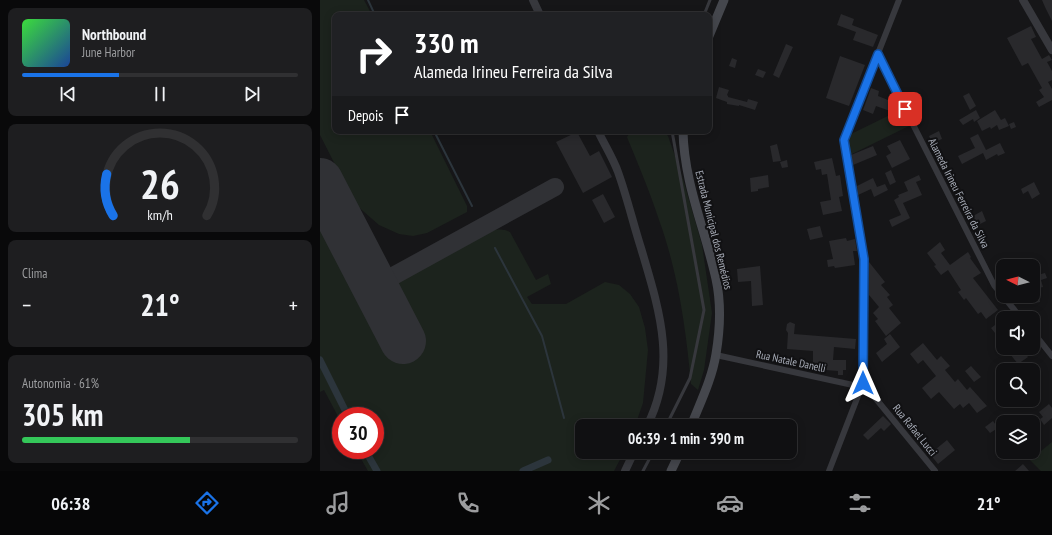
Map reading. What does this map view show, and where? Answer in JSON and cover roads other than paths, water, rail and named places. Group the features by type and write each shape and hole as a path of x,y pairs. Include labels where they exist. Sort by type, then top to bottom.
{"main road":[{"path":"712,29 724,0"},
{"name":"Estrada Municipal dos Remédios","path":"683,134 685,164 716,280 719,302 719,328 716,355 708,382 694,419"},
{"path":"671,471 677,459"}],"street":[{"path":"533,0 539,12"},
{"path":"829,471 862,385 864,259 844,140 899,0"},
{"path":"1023,0 1052,50"},
{"name":"Alameda Irineu Ferreira da Silva","path":"878,54 996,287"},
{"path":"599,134 617,171 660,314 664,349 663,368 661,386 656,405 650,419"},
{"name":"Alameda Irineu Ferreira da Silva","path":"1009,303 1015,311"},
{"path":"1040,341 1052,356"},
{"name":"Rua Natale Danelli","path":"716,355 862,385"},
{"name":"Rua Rafael Lucci","path":"862,385 935,471"},
{"path":"625,471 631,459"}],"lane":[{"path":"705,12 710,0"},
{"path":"670,419 690,378 704,310 673,134"},
{"path":"643,471 649,459"}],"waterway":[{"path":"368,0 374,12"},
{"path":"436,134 472,206"},
{"path":"495,248 542,336 564,418"},
{"path":"320,360 344,407"},
{"path":"370,459 377,471"},
{"path":"523,471 548,460"}]}
